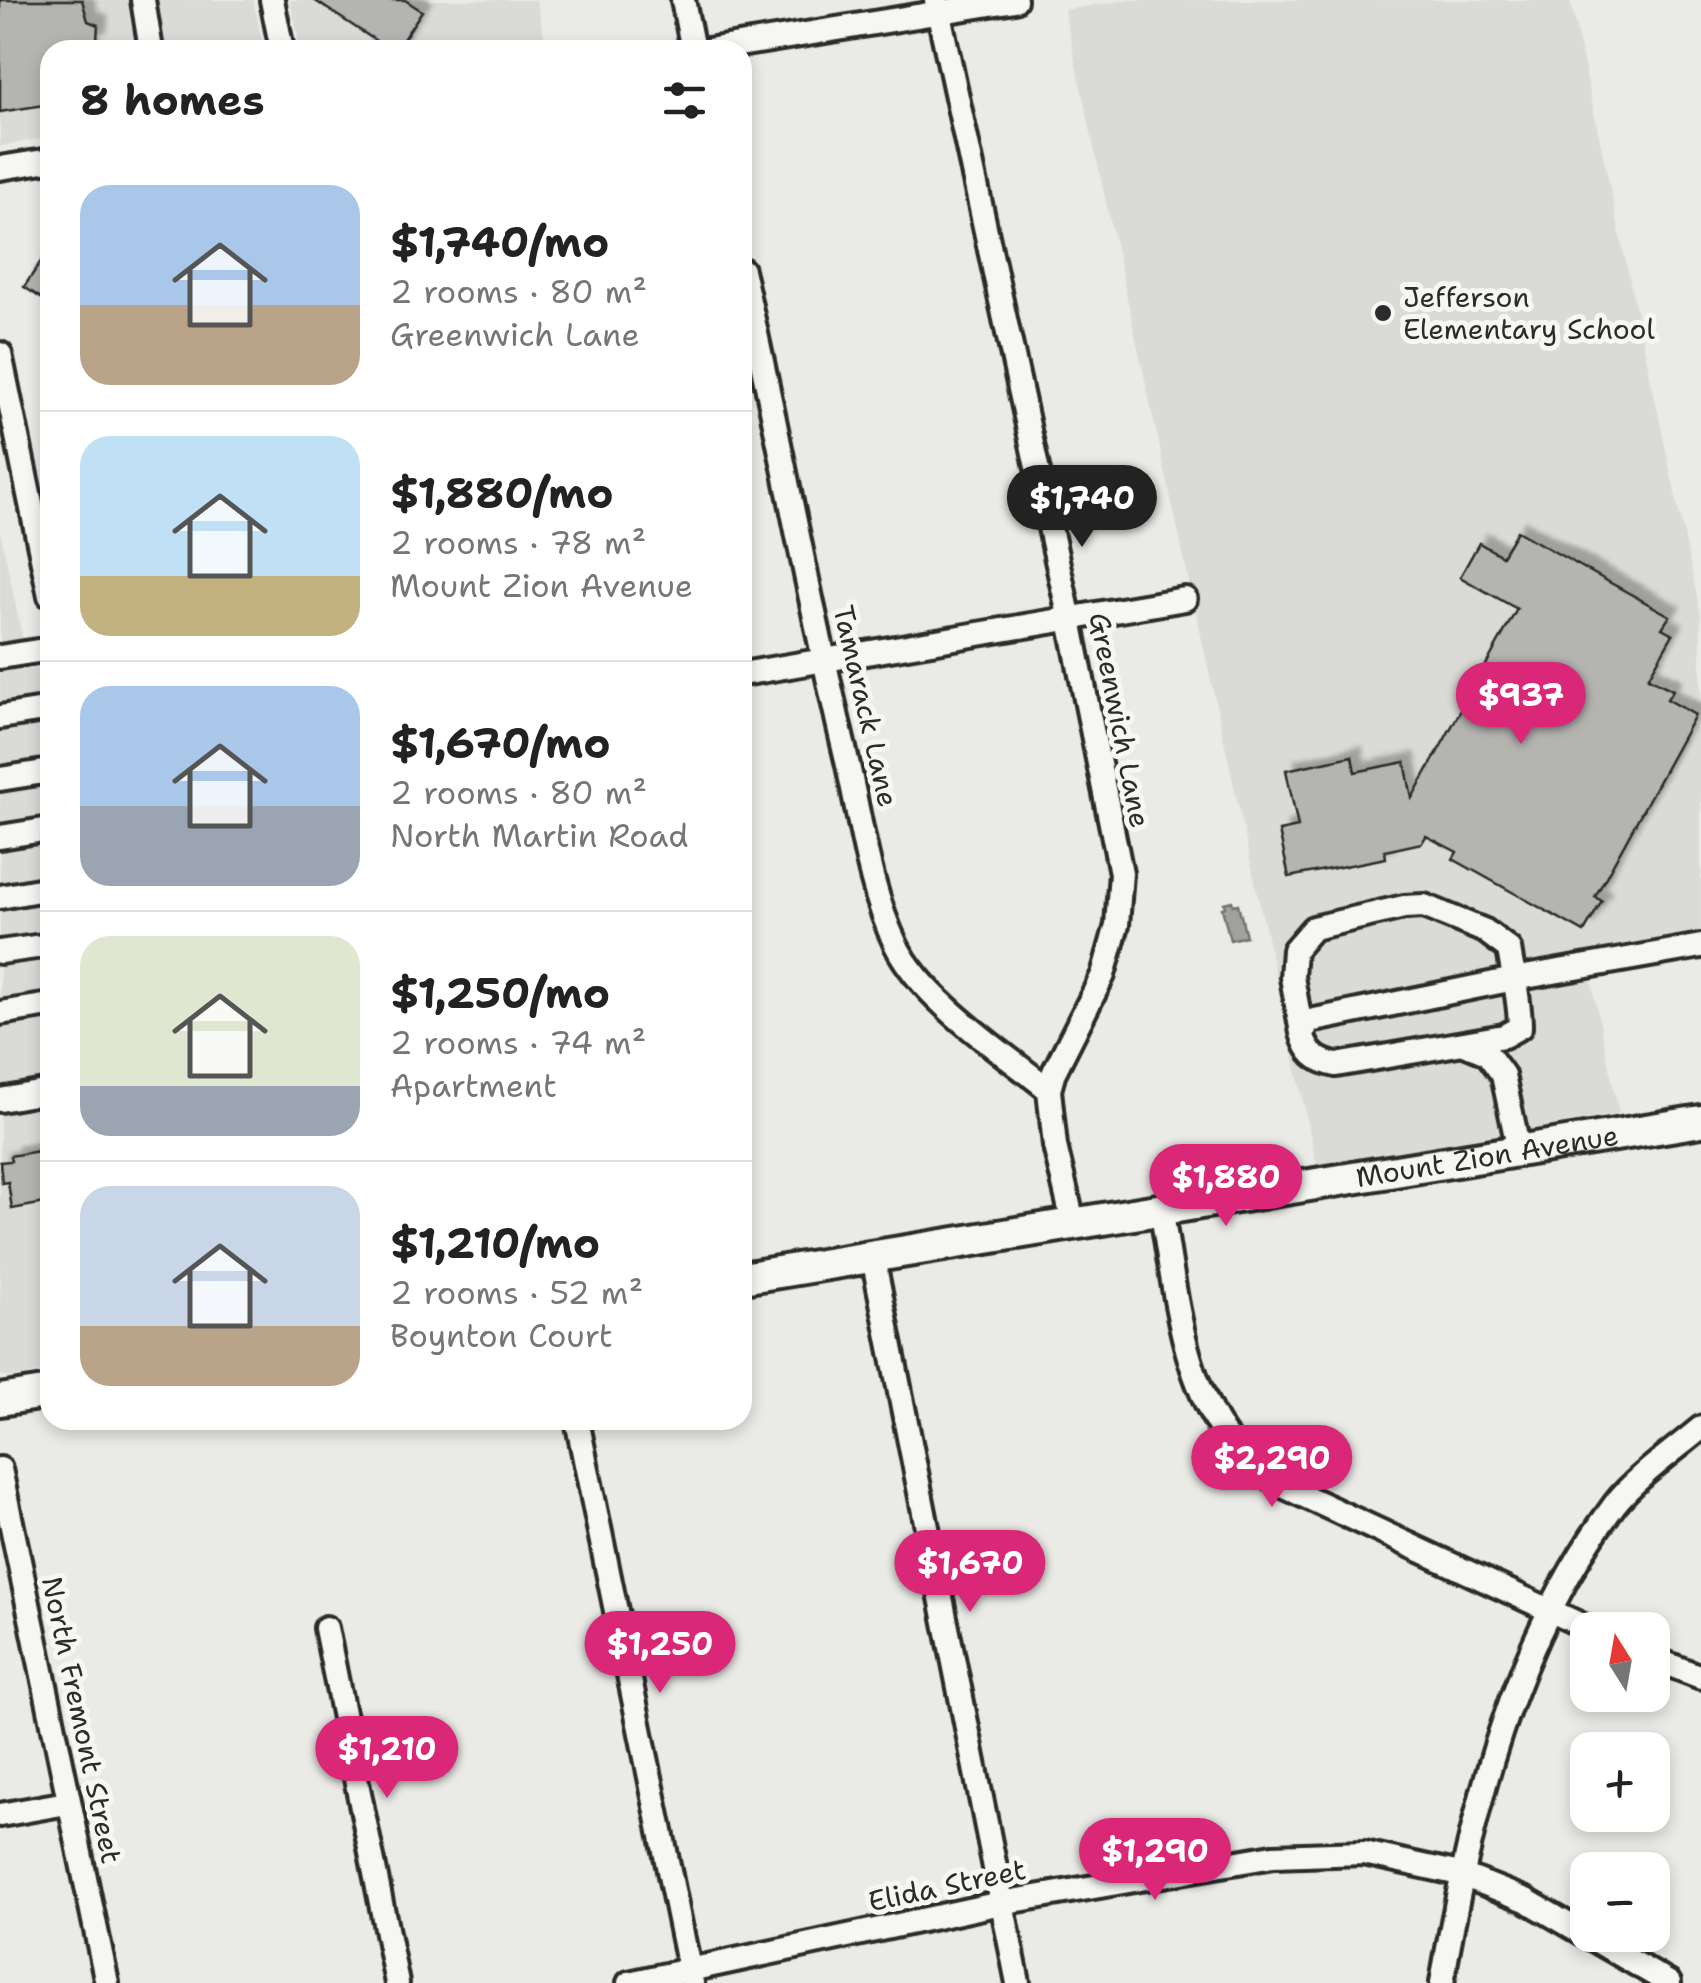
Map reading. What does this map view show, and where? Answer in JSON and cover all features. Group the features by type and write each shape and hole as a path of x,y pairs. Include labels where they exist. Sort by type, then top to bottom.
{"main road":[{"name":"Mount Zion Avenue","path":"752,1276 1701,1121"},
{"path":"0,1400 40,1394"}],"street":[{"path":"143,0 149,40"},
{"path":"272,0 280,40"},
{"path":"683,0 691,40"},
{"path":"752,42 938,6 1014,0"},
{"name":"Greenwich Lane","path":"938,6 1121,873 1117,926 1102,975 1049,1090"},
{"path":"0,168 40,162"},
{"name":"Tamarack Lane","path":"752,318 823,660 878,898 896,946 924,987 1049,1090"},
{"path":"0,354 40,548"},
{"path":"752,672 1186,599"},
{"path":"0,658 40,651"},
{"path":"0,716 40,710"},
{"path":"0,779 40,773"},
{"path":"0,837 40,831"},
{"path":"0,897 40,890"},
{"path":"1424,906 1501,940 1509,949 1514,979 1520,1027 1504,1036 1336,1065 1325,1063 1307,1050 1292,977 1294,950 1313,928 1424,906"},
{"path":"0,952 40,946"},
{"path":"1302,1032 1317,1018 1701,946"},
{"path":"0,1013 40,1007"},
{"path":"1465,1044 1487,1053 1503,1075 1519,1151"},
{"path":"1049,1090 1055,1146 1072,1222"},
{"path":"0,1100 40,1094"},
{"path":"1161,1209 1191,1365 1210,1410 1240,1454 1282,1486 1570,1620"},
{"path":"873,1258 1018,1983"},
{"path":"1442,1983 1460,1874 1498,1742 1548,1610 1616,1501 1701,1428"},
{"path":"579,1430 691,1977"},
{"name":"North Fremont Street","path":"0,1469 106,1983"},
{"path":"326,1628 397,1983"},
{"path":"1670,1665 1701,1677"},
{"path":"0,1815 67,1803"},
{"name":"Elida Street","path":"629,1983 691,1977 1000,1904 1273,1856 1364,1853 1460,1874 1526,1900 1669,1983"}],"shaded area":[{"path":"0,0 253,0 262,40 40,40 40,139 0,146"},
{"path":"290,0 536,0 545,40 299,40"},
{"name":"Jefferson Elementary School","path":"1128,0 1570,0 1701,615 1701,943 1588,966 1619,1114 1317,1165 1064,10"},
{"path":"0,530 29,670 40,668 40,1373 11,1378 0,1375"},
{"path":"1232,901 1233,905 1238,904 1246,936 1230,940 1222,908"}],"building":[{"path":"0,0 82,0 88,21 98,25 97,39 40,40 40,106 0,112"},
{"path":"314,0 405,0 422,11 403,40 375,40"},
{"path":"40,263 40,297 24,287"},
{"path":"1517,531 1670,616 1662,628 1673,634 1648,678 1673,690 1667,699 1695,715 1595,897 1602,901 1584,932 1453,859 1457,852 1426,836 1422,843 1385,851 1386,858 1289,877 1279,831 1298,827 1286,770 1352,756 1355,772 1405,762 1412,798 1517,609 1460,577 1479,543 1502,556"},
{"path":"40,1151 40,1204 12,1209 8,1182 2,1183 0,1162 11,1161 10,1156"}],"place":[{"name":"Jefferson Elementary School","path":"1383,313"}]}
